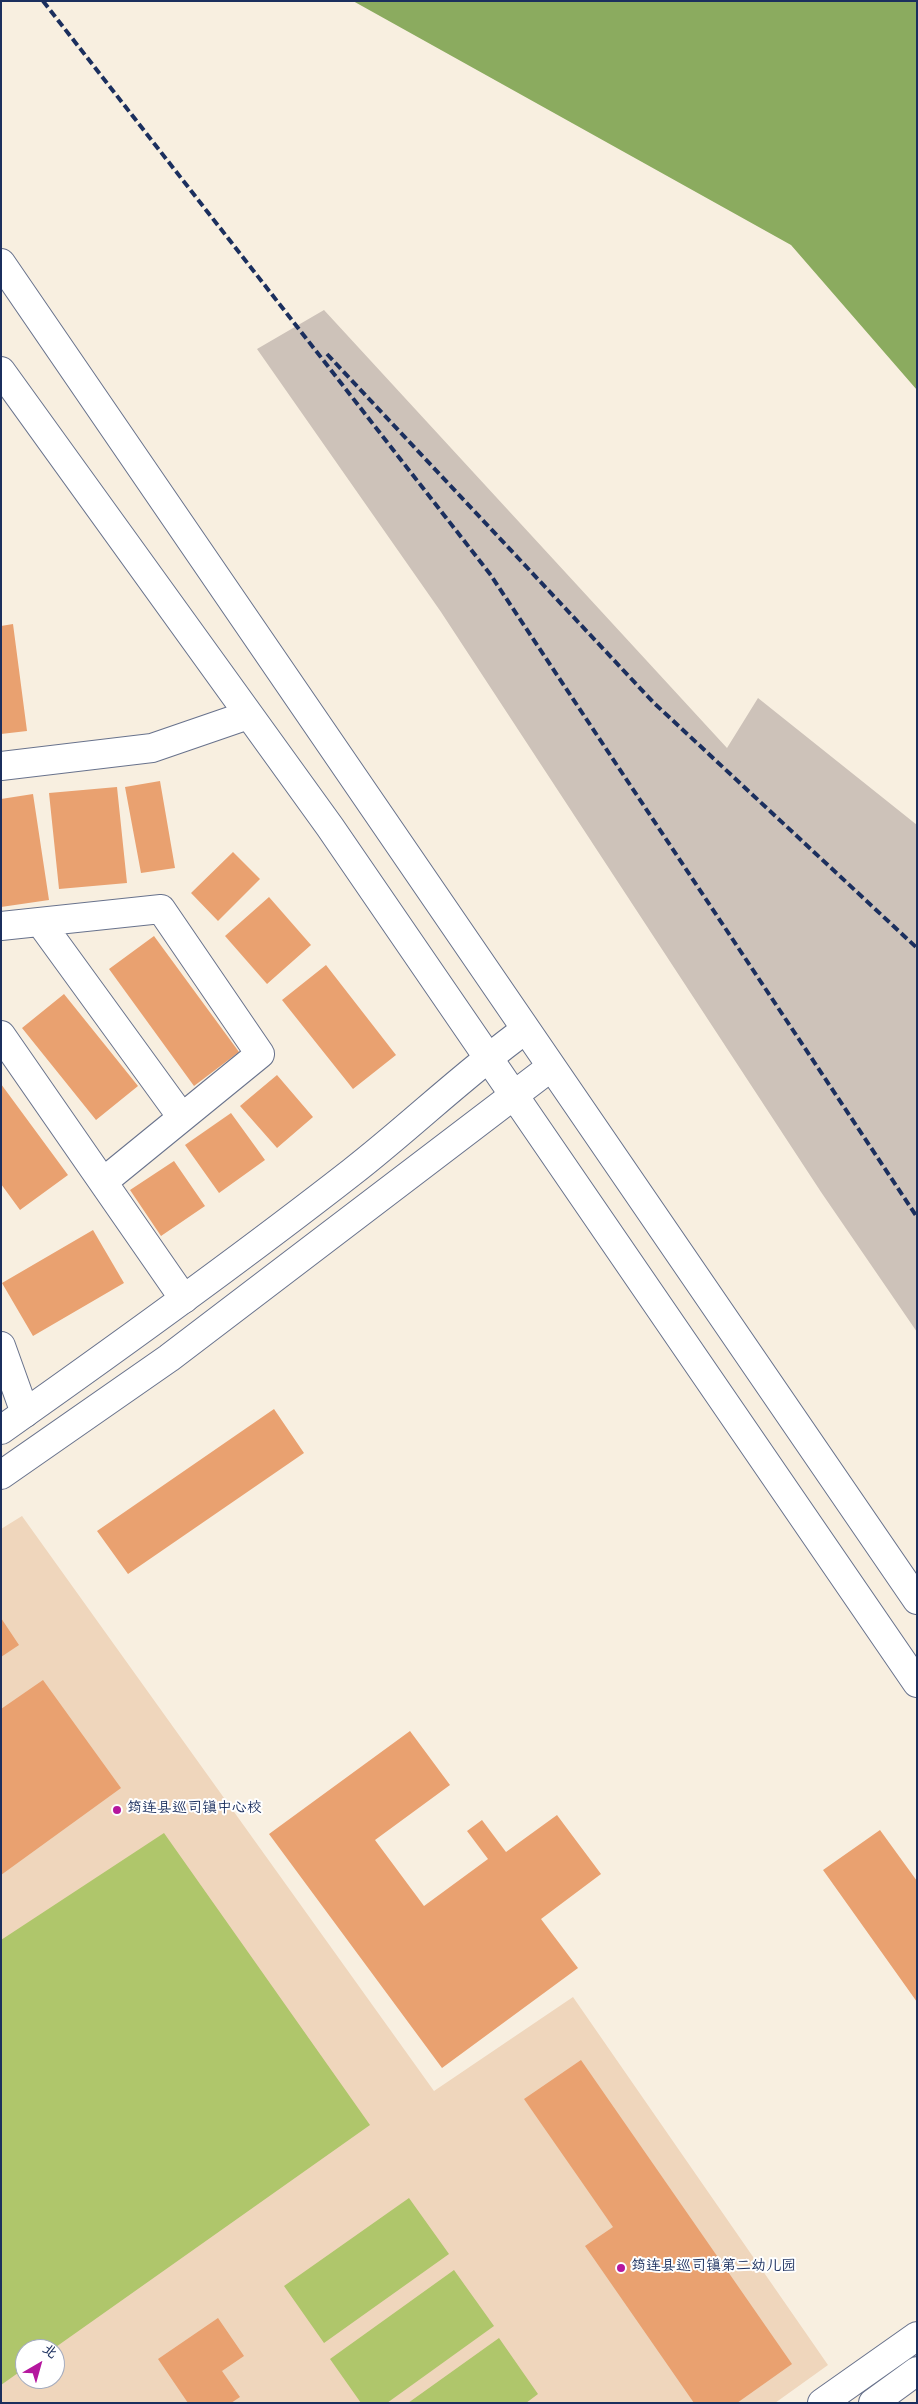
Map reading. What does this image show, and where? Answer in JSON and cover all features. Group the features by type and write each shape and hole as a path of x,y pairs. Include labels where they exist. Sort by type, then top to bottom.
{"main road":[{"path":"1,263 917,1600"},
{"path":"1,371 330,827 917,1683"},
{"path":"1,766 152,748 248,715"},
{"path":"1,926 161,909 260,1054 181,1116 103,1182"},
{"path":"40,922 181,1116"},
{"path":"1,1430 184,1299 354,1171 488,1057 525,1030"},
{"path":"1,1035 184,1299"},
{"path":"1,1475 169,1358 551,1067"},
{"path":"1,1346 25,1413"},
{"path":"822,2403 917,2336"},
{"path":"872,2403 917,2372"}],"shaded area":[{"path":"324,310 727,748 758,698 917,825 917,1332 821,1192 441,612 257,349"},
{"name":"筠连县巡司镇中心校","path":"22,1516 434,2091 573,1997 828,2365 775,2403 1,2403 1,1529"}],"green space":[{"path":"353,1 917,1 917,390 791,245"},
{"path":"164,1833 370,2125 65,2341 65,2339 15,2339 15,2375 1,2385 1,1940"},
{"path":"409,2198 449,2254 324,2343 284,2286"},
{"path":"454,2270 494,2326 387,2403 361,2403 330,2359"},
{"path":"499,2338 538,2394 526,2403 408,2403"}],"building":[{"path":"13,624 27,731 1,734 1,626"},
{"path":"160,781 175,868 141,873 125,787"},
{"path":"117,787 127,883 59,889 49,793"},
{"path":"33,794 49,900 1,907 1,799"},
{"path":"233,852 260,879 218,921 191,893"},
{"path":"269,897 311,945 267,984 225,936"},
{"path":"154,936 239,1052 194,1086 109,969"},
{"path":"326,965 396,1055 353,1089 282,1000"},
{"path":"64,994 138,1086 96,1120 22,1028"},
{"path":"277,1075 313,1117 277,1148 240,1106"},
{"path":"1,1084 68,1175 20,1210 1,1184"},
{"path":"231,1113 265,1160 219,1193 185,1145"},
{"path":"174,1161 205,1206 161,1236 130,1190"},
{"path":"93,1230 124,1283 33,1336 2,1283"},
{"path":"274,1409 304,1453 128,1574 97,1531"},
{"path":"1,1618 19,1645 1,1657"},
{"path":"43,1680 121,1788 1,1875 1,1709"},
{"path":"410,1731 450,1785 375,1840 424,1906 488,1859 467,1831 482,1820 506,1852 557,1815 601,1874 541,1919 578,1968 442,2068 269,1834"},
{"path":"880,1830 917,1881 917,2002 823,1870"},
{"path":"581,2060 792,2364 737,2403 694,2403 585,2246 613,2227 524,2099"},
{"path":"218,2318 244,2356 222,2371 240,2397 231,2403 188,2403 158,2359"}],"railway":[{"path":"43,1 490,574 917,1217"},
{"path":"327,354 654,703 917,948"}],"place":[{"name":"筠连县巡司镇中心校","path":"117,1810"},
{"name":"筠连县巡司镇第二幼儿园","path":"621,2268"}]}
